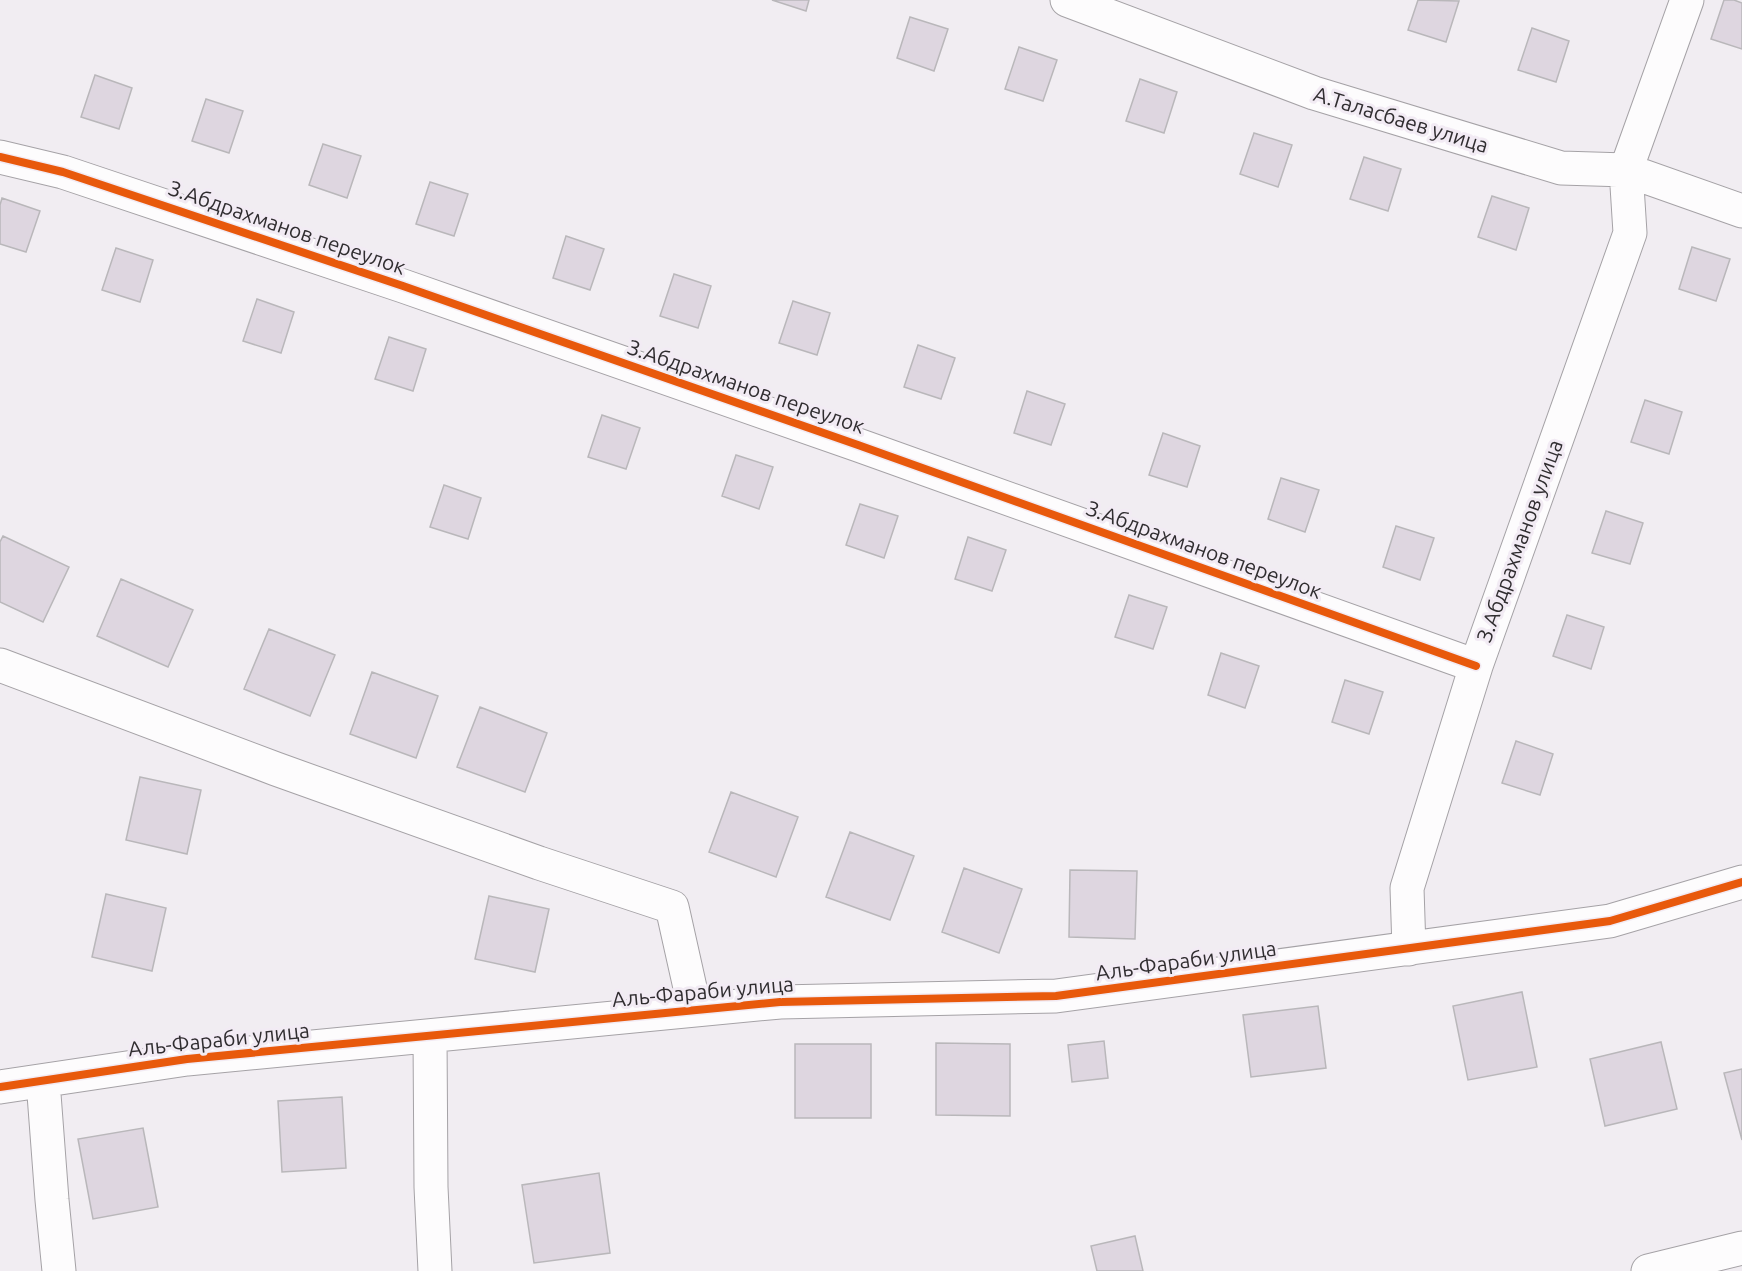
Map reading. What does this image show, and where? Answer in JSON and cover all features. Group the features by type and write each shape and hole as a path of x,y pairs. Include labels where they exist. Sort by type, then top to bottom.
{"street":[{"name":"А.Таласбаев улица","path":"1067,0 1336,100 1561,168 1626,170 1742,211"},
{"path":"1626,170 1687,0"},
{"name":"З.Абдрахманов переулок","path":"0,157 63,172 403,286 880,453 1476,666"},
{"name":"З.Абдрахманов улица","path":"1409,948 1407,888 1476,666 1630,233 1626,170"},
{"name":"Аль-Фараби улица","path":"0,665 276,769 539,863 672,907 695,1010"},
{"path":"1409,948 1610,921 1742,882"},
{"name":"Аль-Фараби улица","path":"0,1087 187,1059 780,1002 1056,996 1409,948"},
{"path":"430,1036 431,1187 435,1271"},
{"path":"43,1081 59,1271"},
{"path":"1648,1271 1742,1248"}],"building":[{"path":"772,0 809,0 806,11"},
{"path":"1418,0 1459,1 1446,42 1408,30"},
{"path":"1724,0 1742,3 1742,49 1711,39"},
{"path":"910,17 948,29 934,71 897,58"},
{"path":"1532,28 1569,41 1556,82 1518,70"},
{"path":"1019,47 1057,60 1043,101 1005,89"},
{"path":"95,75 132,88 119,129 81,117"},
{"path":"1140,79 1177,92 1164,133 1126,121"},
{"path":"206,99 243,111 229,153 192,141"},
{"path":"1254,133 1292,145 1278,187 1240,174"},
{"path":"323,144 361,156 347,198 309,185"},
{"path":"1364,157 1401,169 1388,211 1350,199"},
{"path":"430,182 468,194 454,236 416,224"},
{"path":"1492,196 1529,208 1516,250 1478,237"},
{"path":"2,198 40,211 26,252 0,244"},
{"path":"566,236 604,249 590,290 553,278"},
{"path":"1692,247 1730,259 1716,301 1679,289"},
{"path":"116,248 153,260 140,302 102,290"},
{"path":"674,274 711,286 698,328 660,316"},
{"path":"257,299 294,312 281,353 243,341"},
{"path":"793,301 830,313 817,355 779,343"},
{"path":"389,337 426,349 413,391 375,379"},
{"path":"918,345 955,358 941,399 904,387"},
{"path":"1027,391 1065,404 1051,445 1014,433"},
{"path":"1645,400 1682,412 1669,454 1631,442"},
{"path":"602,415 640,428 626,469 588,457"},
{"path":"1163,433 1200,446 1187,487 1149,475"},
{"path":"736,455 773,467 759,509 722,496"},
{"path":"1281,478 1319,490 1305,532 1268,519"},
{"path":"444,485 481,498 468,539 430,527"},
{"path":"860,504 898,516 884,558 846,545"},
{"path":"1606,511 1643,523 1630,564 1592,553"},
{"path":"1396,526 1434,538 1420,580 1383,567"},
{"path":"3,536 69,567 43,622 0,602 0,542"},
{"path":"968,537 1006,550 992,591 955,579"},
{"path":"121,579 193,610 168,667 97,636"},
{"path":"1129,595 1167,607 1153,649 1115,637"},
{"path":"1567,615 1604,627 1591,669 1553,656"},
{"path":"269,629 335,655 310,716 244,689"},
{"path":"1221,653 1259,666 1245,708 1208,695"},
{"path":"372,672 438,696 416,758 350,734"},
{"path":"1345,680 1383,692 1369,734 1332,722"},
{"path":"480,707 547,733 525,792 457,767"},
{"path":"1516,741 1553,754 1540,795 1502,783"},
{"path":"140,777 201,790 187,854 126,840"},
{"path":"731,792 798,817 776,877 709,852"},
{"path":"850,832 914,856 890,920 826,897"},
{"path":"964,868 1022,889 999,953 942,932"},
{"path":"1070,870 1137,871 1135,939 1069,937"},
{"path":"106,894 166,908 152,971 92,957"},
{"path":"489,896 549,909 535,972 475,959"},
{"path":"1522,992 1537,1067 1468,1080 1453,1006"},
{"path":"1318,1006 1326,1068 1251,1077 1243,1015"},
{"path":"1104,1041 1108,1078 1072,1082 1068,1045"},
{"path":"1661,1042 1677,1109 1605,1126 1590,1059"},
{"path":"936,1043 1010,1044 1010,1116 936,1115"},
{"path":"795,1044 871,1044 871,1118 795,1118"},
{"path":"1742,1069 1742,1140 1724,1073"},
{"path":"342,1097 346,1168 282,1172 278,1101"},
{"path":"143,1128 158,1207 93,1219 78,1139"},
{"path":"599,1173 610,1253 534,1263 522,1185"},
{"path":"1135,1236 1143,1271 1097,1271 1091,1246"}],"cycle path":[{"path":"0,157 63,172 403,286 858,445 1476,666"},
{"path":"0,1087 187,1059 780,1002 1056,996 1610,921 1742,882"}]}
